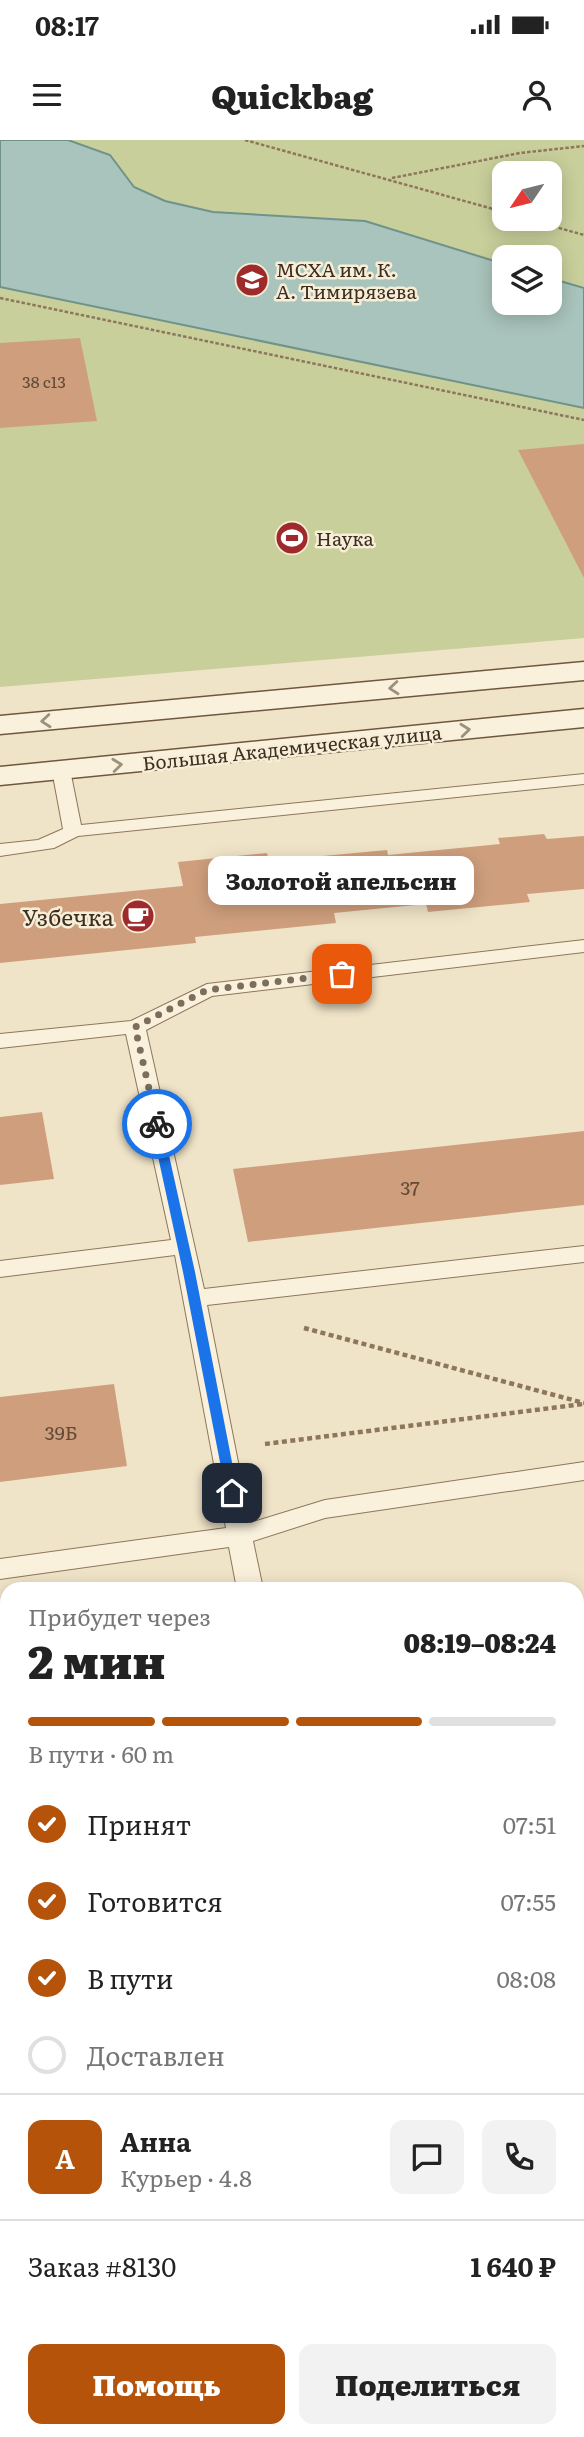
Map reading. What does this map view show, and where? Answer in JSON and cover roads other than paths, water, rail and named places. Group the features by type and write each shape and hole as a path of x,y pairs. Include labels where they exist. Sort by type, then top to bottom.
{"main road":[{"path":"0,725 584,671"},
{"name":"Большая Академическая улица","path":"0,776 584,718"}],"lane":[{"path":"61,770 73,831"},
{"path":"0,850 40,846 64,838 73,831 584,779"},
{"path":"0,1041 135,1027 207,990 584,946"},
{"path":"135,1027 184,1247 249,1582"},
{"path":"0,1269 184,1247"},
{"path":"194,1298 584,1254"},
{"path":"0,1569 240,1536 325,1509 584,1471"}],"water":[{"path":"0,140 68,140 110,155 134,187 165,201 213,212 365,221 492,260 492,315 562,315 562,282 584,288 584,408 0,287"}],"place":[{"name":"МСХА им. К. А. Тимирязева","path":"252,280"},
{"name":"Наука","path":"292,538"},
{"name":"Узбечка","path":"138,916"},
{"name":"Золотой апельсин","path":"342,974"}]}
